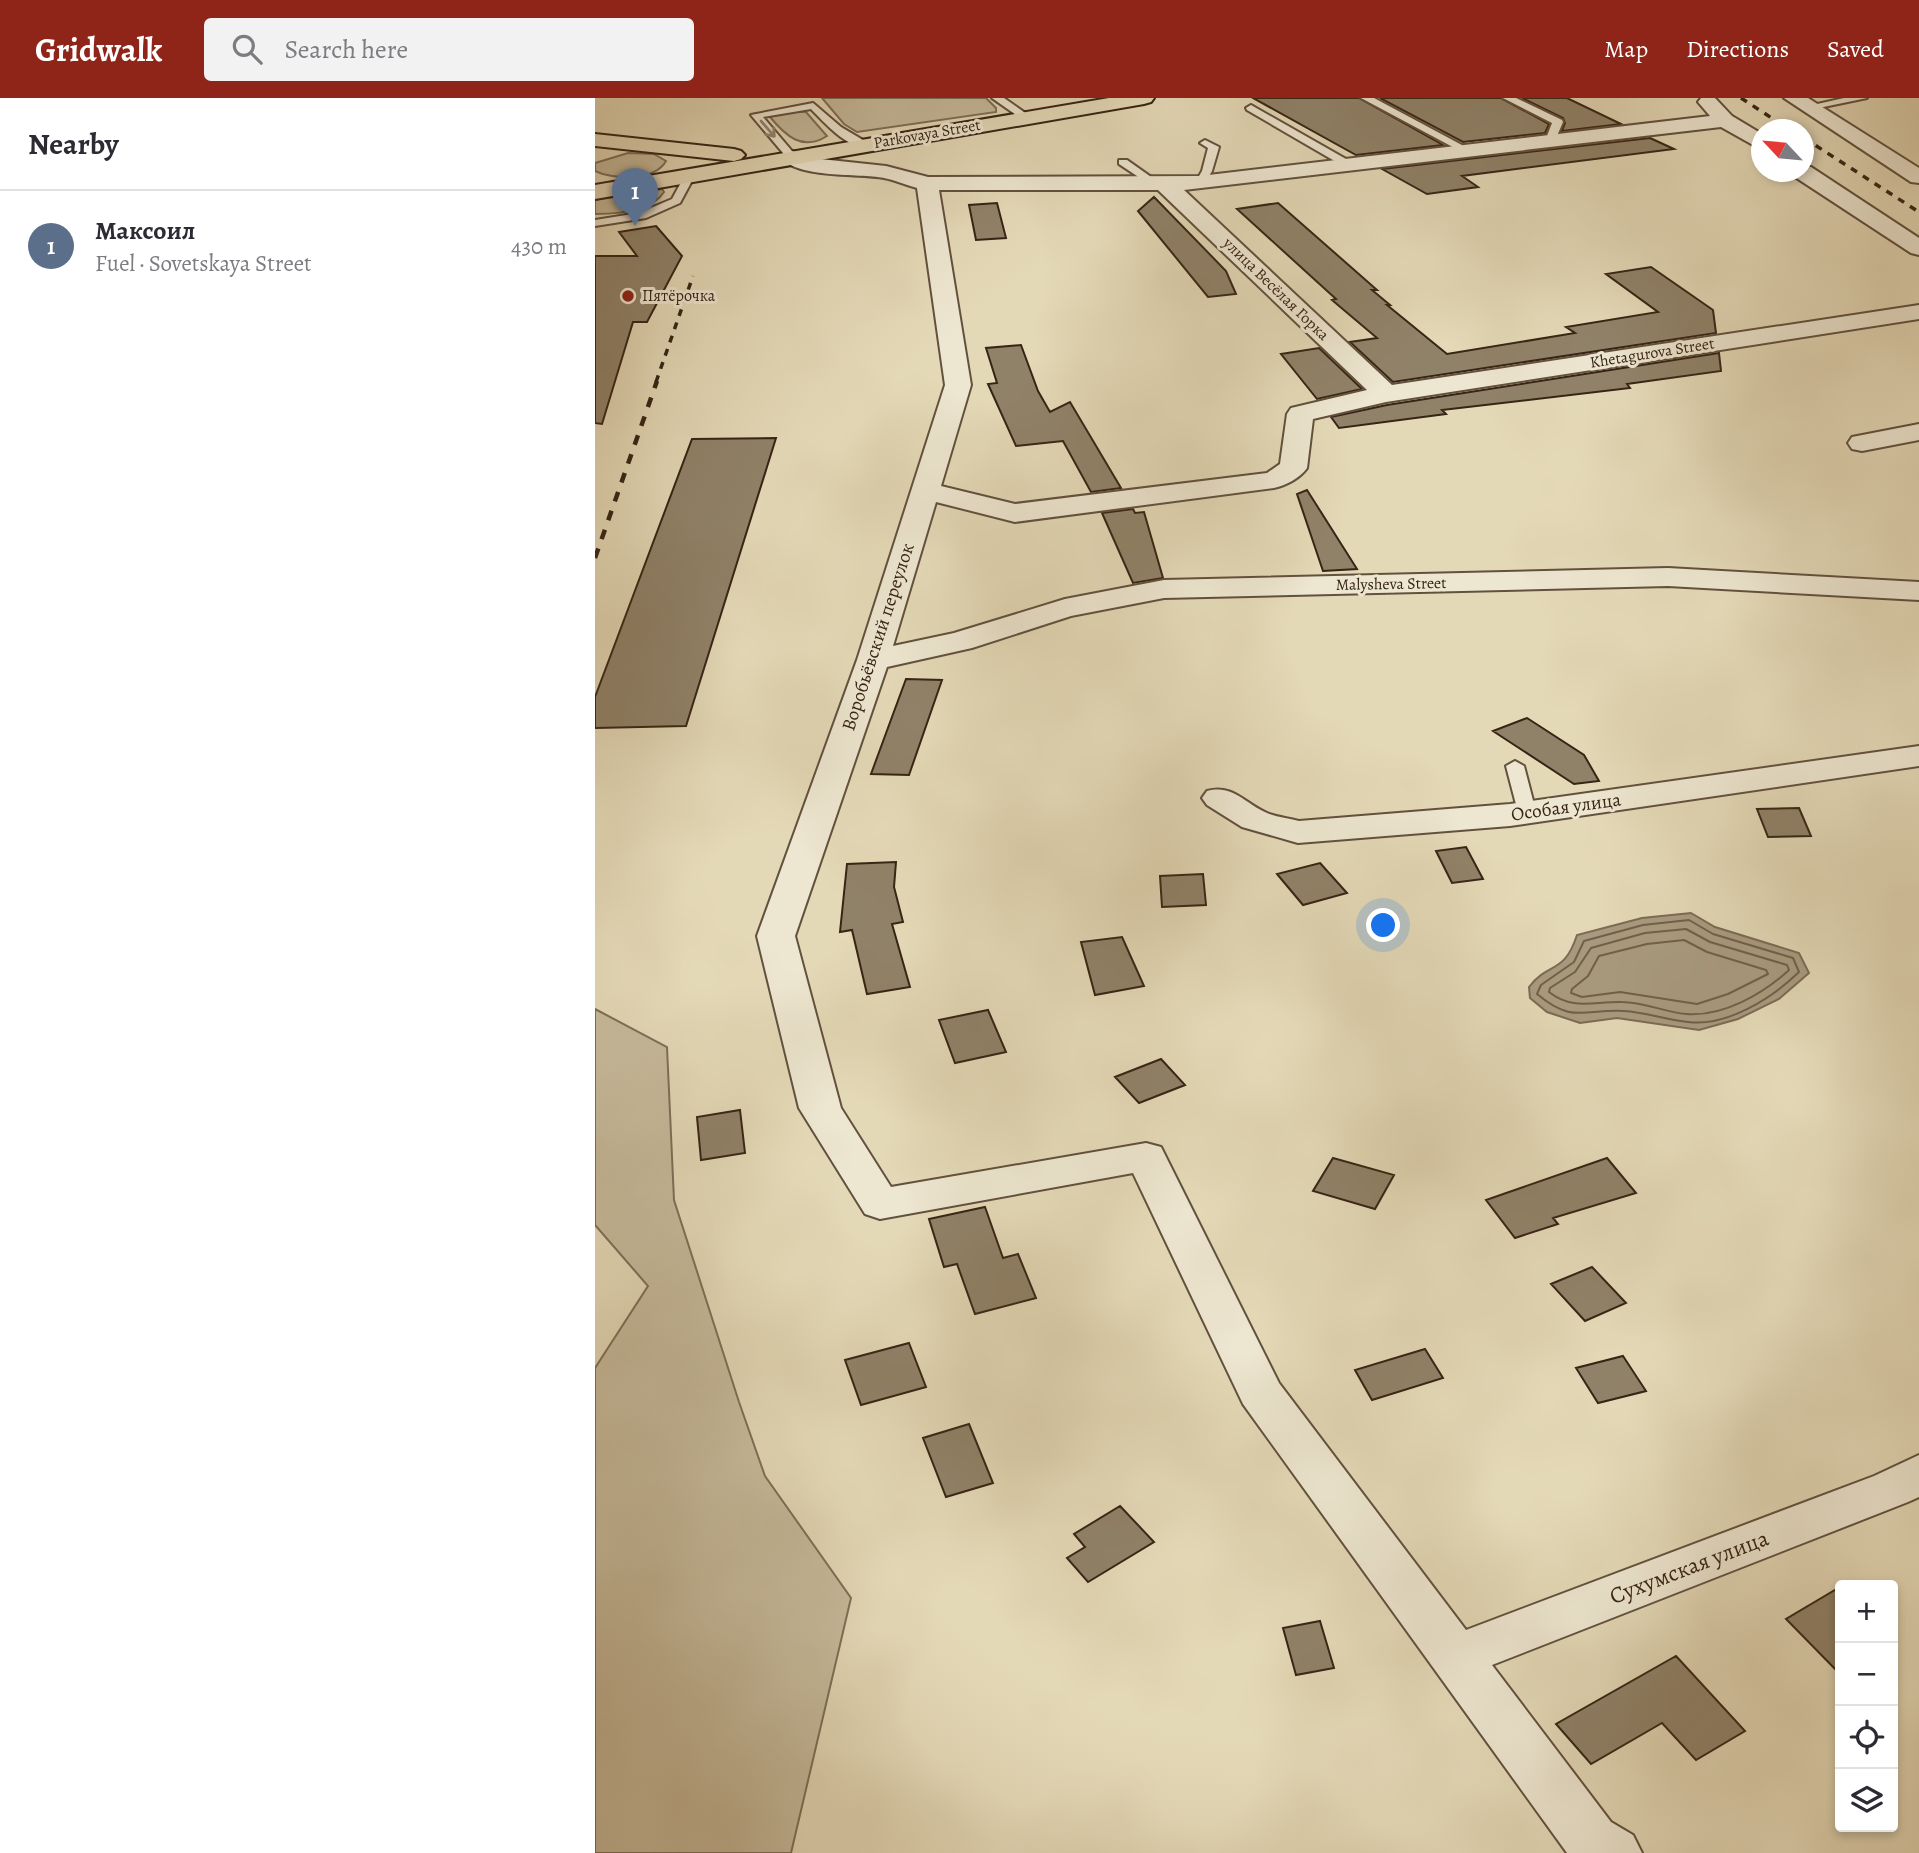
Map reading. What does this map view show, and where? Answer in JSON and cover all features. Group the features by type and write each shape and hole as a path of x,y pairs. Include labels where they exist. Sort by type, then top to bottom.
{"main road":[{"name":"Parkovaya Street","path":"792,157 1145,98"},
{"path":"595,140 730,155 792,157"},
{"path":"595,152 655,147 682,153 690,160 688,167 678,175 660,182"},
{"path":"595,192 792,157"},
{"path":"595,186 636,186"}],"street":[{"path":"1705,98 1725,120 1751,138"},
{"path":"1801,103 1919,177"},
{"path":"792,157 806,164 886,172 927,184 1200,183 1725,120"},
{"path":"1814,179 1919,248"},
{"name":"Воробьёвский переулок","path":"927,184 958,385 873,660 776,936 820,1108 880,1204 1146,1157 1260,1392 1457,1656"},
{"name":"улица Весёлая Горка","path":"1160,184 1386,394"},
{"name":"Khetagurova Street","path":"925,491 1015,513 1274,480 1293,468 1300,414 1386,394 1919,312"},
{"path":"1862,443 1919,432"},
{"name":"Malysheva Street","path":"873,660 961,641 1065,608 1164,589 1668,577 1919,591"},
{"name":"Особая улица","path":"1219,798 1254,820 1298,832 1510,815 1747,783 1919,756"},
{"name":"Сухумская улица","path":"1457,1656 1891,1489 1919,1474"},
{"path":"1457,1656 1591,1840 1613,1853"}],"lane":[{"path":"997,98 1026,117"},
{"path":"1366,98 1468,151"},
{"path":"1508,98 1558,122 1551,141"},
{"path":"1801,103 1862,98"},
{"path":"792,157 756,115 813,106 837,129 864,145"},
{"path":"1251,108 1349,165"},
{"path":"1200,183 1207,171 1214,147 1205,143"},
{"path":"1122,162 1160,184"},
{"path":"595,223 642,216 675,201 689,177"},
{"path":"1515,766 1527,812"}],"shaded area":[{"path":"822,98 986,98 996,108 996,112 857,132 844,124"},
{"path":"790,111 806,112 827,136 818,141 802,142 788,135 770,117"},
{"path":"628,153 654,154 666,161 661,168 653,172 633,177 612,176 595,171 595,163"},
{"path":"662,189 664,192 658,199 642,208 595,214 595,200"},
{"path":"595,1009 667,1047 674,1200 739,1402 765,1476 851,1598 791,1853 595,1853 595,1368 648,1286 595,1225"}],"water":[{"path":"1691,913 1715,927 1799,953 1809,973 1779,999 1738,1019 1699,1030 1617,1018 1580,1023 1547,1012 1530,998 1529,987 1567,956 1577,935 1642,918"}],"building":[{"path":"1253,98 1359,98 1443,145 1356,155"},
{"path":"1380,98 1501,98 1549,124 1545,133 1463,142"},
{"path":"1522,98 1567,98 1621,124 1562,131 1565,123 1563,118"},
{"path":"1650,138 1674,149 1462,176 1478,187 1427,194 1382,169"},
{"path":"1154,197 1226,271 1236,294 1208,297 1138,211"},
{"path":"997,203 1006,238 976,240 969,205"},
{"path":"1278,203 1377,290 1372,290 1390,305 1387,305 1447,354 1575,333 1566,327 1658,312 1606,274 1651,267 1713,310 1716,333 1393,382 1350,342 1377,338 1332,300 1336,299 1237,209"},
{"path":"656,226 682,256 647,322 633,322 602,424 595,423 595,256 637,256 619,232"},
{"path":"1021,345 1038,391 1050,412 1070,402 1121,488 1091,492 1063,441 1016,446 988,384 997,383 986,348"},
{"path":"1319,348 1362,389 1317,399 1281,354"},
{"path":"1719,353 1721,371 1627,384 1630,388 1442,410 1446,414 1339,428 1331,417 1387,405"},
{"path":"776,438 686,726 595,728 595,697 692,439"},
{"path":"1307,490 1357,569 1323,571 1297,494"},
{"path":"1133,509 1135,513 1144,512 1163,578 1133,583 1102,513"},
{"path":"906,679 942,680 909,775 871,774"},
{"path":"1527,718 1584,755 1599,781 1574,784 1493,731"},
{"path":"1799,808 1811,836 1768,837 1757,809"},
{"path":"1466,847 1483,879 1452,883 1436,851"},
{"path":"896,862 894,887 903,922 892,924 910,987 867,994 852,930 840,932 847,864"},
{"path":"1320,863 1347,893 1303,905 1277,874"},
{"path":"1203,874 1206,905 1162,907 1160,876"},
{"path":"1122,937 1144,986 1095,995 1081,942"},
{"path":"988,1010 1006,1052 955,1063 939,1020"},
{"path":"1161,1059 1185,1085 1139,1103 1115,1077"},
{"path":"740,1110 745,1153 701,1160 697,1117"},
{"path":"1333,1158 1394,1175 1375,1209 1313,1191"},
{"path":"1607,1158 1636,1193 1553,1218 1558,1224 1515,1238 1486,1200"},
{"path":"985,1207 1003,1258 1018,1254 1036,1298 975,1314 957,1264 944,1267 929,1219"},
{"path":"1592,1267 1626,1303 1585,1321 1551,1284"},
{"path":"909,1343 926,1387 861,1405 845,1360"},
{"path":"1425,1349 1443,1378 1372,1400 1355,1370"},
{"path":"1623,1356 1646,1391 1598,1403 1576,1368"},
{"path":"969,1424 993,1483 946,1497 923,1438"},
{"path":"1120,1506 1154,1542 1088,1582 1067,1558 1085,1547 1074,1534"},
{"path":"1835,1590 1835,1669 1786,1619"},
{"path":"1320,1621 1334,1668 1296,1675 1283,1628"},
{"path":"1676,1656 1745,1731 1696,1760 1662,1723 1591,1764 1556,1724"}],"railway":[{"path":"1741,98 1773,119"},
{"path":"1814,144 1919,212"},
{"path":"656,382 693,276"},
{"path":"595,558 657,381"}],"place":[{"name":"Максоил","path":"635,226"},
{"name":"Пятёрочка","path":"628,296"}]}
